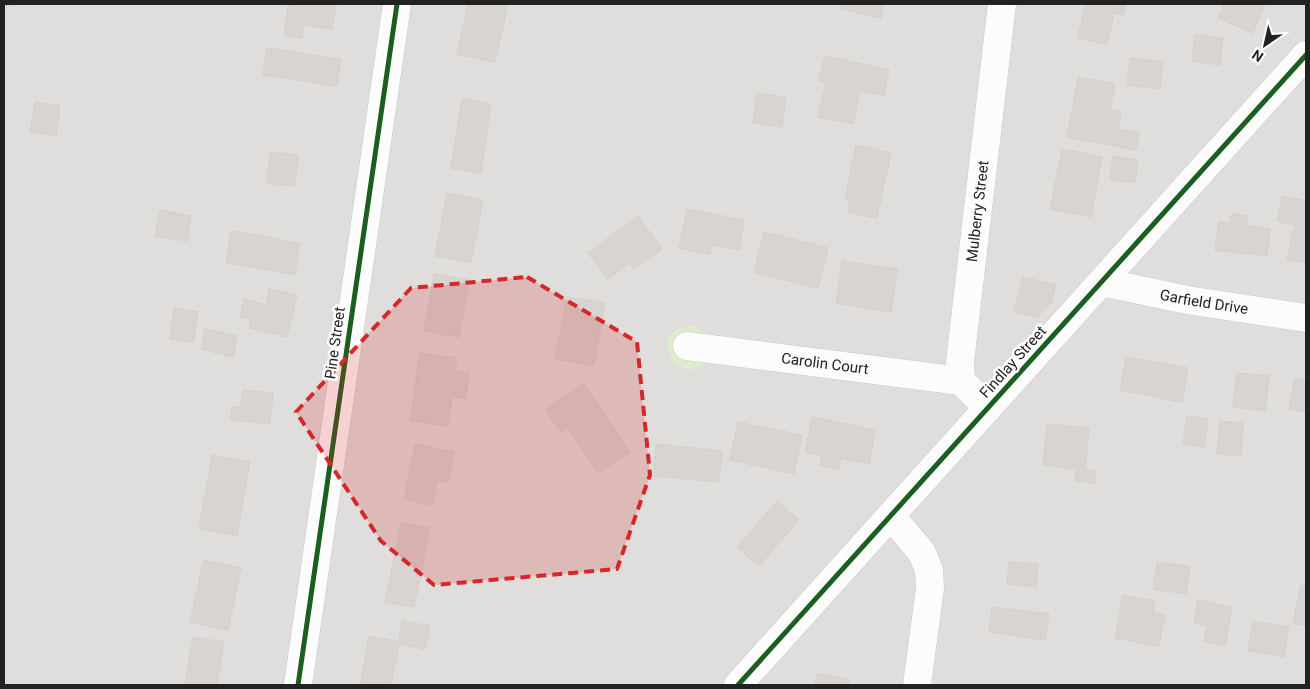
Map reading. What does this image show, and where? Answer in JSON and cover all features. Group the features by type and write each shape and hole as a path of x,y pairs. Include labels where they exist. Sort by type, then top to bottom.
{"street":[{"name":"Pine Street","path":"298,685 397,4"},
{"name":"Mulberry Street","path":"961,381 961,352 1002,4"},
{"name":"Findlay Street","path":"738,685 1306,55"},
{"name":"Garfield Drive","path":"1102,282 1187,300 1306,318"},
{"name":"Carolin Court","path":"687,346 961,381"},
{"path":"961,381 988,408"},
{"path":"892,516 922,553 929,570 930,588 923,684"}],"highlighted area":[{"path":"527,277 637,342 650,475 617,569 434,585 381,541 296,412 411,288"}],"shaded area":[{"path":"4,4 1306,4 1306,685 4,685"}],"green space":[{"path":"689,326 696,327 707,335 707,360 696,368 685,369 677,365 670,358 667,348 669,339 676,331"}],"building":[{"path":"288,4 336,4 332,29 304,25 302,38 284,35"},
{"path":"468,4 508,4 495,62 457,54"},
{"path":"843,4 884,4 881,18 841,9"},
{"path":"1085,4 1126,4 1123,15 1114,13 1107,44 1078,38"},
{"path":"1224,4 1265,4 1253,33 1218,18"},
{"path":"1195,35 1223,38 1220,65 1192,61"},
{"path":"267,48 341,59 337,86 263,75"},
{"path":"825,56 889,70 884,96 860,91 853,124 818,117 826,82 819,81"},
{"path":"1130,58 1163,62 1160,89 1127,85"},
{"path":"1078,77 1115,84 1110,109 1121,112 1118,129 1139,133 1136,150 1067,137"},
{"path":"757,93 786,97 782,127 753,123"},
{"path":"462,99 491,104 481,173 451,168"},
{"path":"35,102 60,106 56,136 30,132"},
{"path":"856,145 891,153 877,218 848,212 850,200 845,199"},
{"path":"1062,149 1102,157 1091,217 1050,209"},
{"path":"270,152 298,155 295,186 267,183"},
{"path":"1113,156 1138,160 1135,183 1110,179"},
{"path":"447,193 483,200 471,263 435,256"},
{"path":"1282,196 1306,201 1304,228 1306,228 1306,263 1287,259 1295,225 1277,221"},
{"path":"687,209 744,220 739,250 712,245 710,254 679,248"},
{"path":"160,210 191,216 187,241 155,236"},
{"path":"1232,213 1248,216 1247,225 1270,229 1267,256 1215,250 1219,222 1230,223"},
{"path":"638,216 662,249 634,269 630,263 608,279 588,253"},
{"path":"231,231 300,243 295,275 226,263"},
{"path":"764,232 828,248 818,288 754,272"},
{"path":"842,261 897,269 891,312 836,303"},
{"path":"434,274 469,280 459,337 424,331"},
{"path":"1023,277 1056,285 1051,303 1037,317 1014,312"},
{"path":"269,289 297,295 287,337 249,328 251,319 240,317 244,299 266,305"},
{"path":"567,297 605,303 594,366 555,359"},
{"path":"174,308 198,312 194,342 170,339"},
{"path":"205,329 237,336 233,357 201,349"},
{"path":"420,353 457,358 455,371 469,373 466,399 452,397 448,426 410,421"},
{"path":"1126,357 1188,368 1182,402 1120,390"},
{"path":"1237,373 1269,376 1265,411 1233,407"},
{"path":"1295,379 1306,381 1306,412 1289,409"},
{"path":"584,384 630,452 598,473 568,428 561,432 545,410"},
{"path":"243,390 273,393 270,424 231,420 232,407 241,407"},
{"path":"1187,416 1208,419 1204,447 1183,444"},
{"path":"812,417 875,430 869,464 841,458 839,469 820,465 822,455 805,452"},
{"path":"1220,421 1243,423 1241,456 1217,454"},
{"path":"738,422 802,435 794,474 730,460"},
{"path":"1047,424 1089,428 1085,470 1096,471 1095,483 1075,481 1076,469 1043,465"},
{"path":"415,444 454,452 448,483 437,481 432,505 404,499"},
{"path":"656,444 722,451 719,482 653,476"},
{"path":"212,455 250,462 237,536 199,529"},
{"path":"777,501 799,520 759,566 737,547"},
{"path":"401,523 430,528 414,607 385,602"},
{"path":"204,560 241,568 228,630 190,622"},
{"path":"1009,562 1038,564 1036,587 1007,584"},
{"path":"1157,562 1190,567 1186,594 1153,589"},
{"path":"1301,585 1306,586 1306,626 1293,623"},
{"path":"1123,595 1155,601 1153,613 1165,615 1159,646 1115,638"},
{"path":"1198,600 1232,607 1225,645 1204,641 1207,626 1194,623"},
{"path":"992,607 1049,614 1045,640 989,632"},
{"path":"402,621 430,626 425,649 399,644 391,685 360,685 369,636 399,642"},
{"path":"1253,621 1289,627 1284,657 1248,651"},
{"path":"193,637 224,642 217,685 185,685"},
{"path":"817,674 849,679 848,685 815,685"}],"waterway":[{"path":"4,5 8,4"}],"cycle path":[{"path":"298,685 397,4"},
{"path":"738,685 1306,55"}]}
